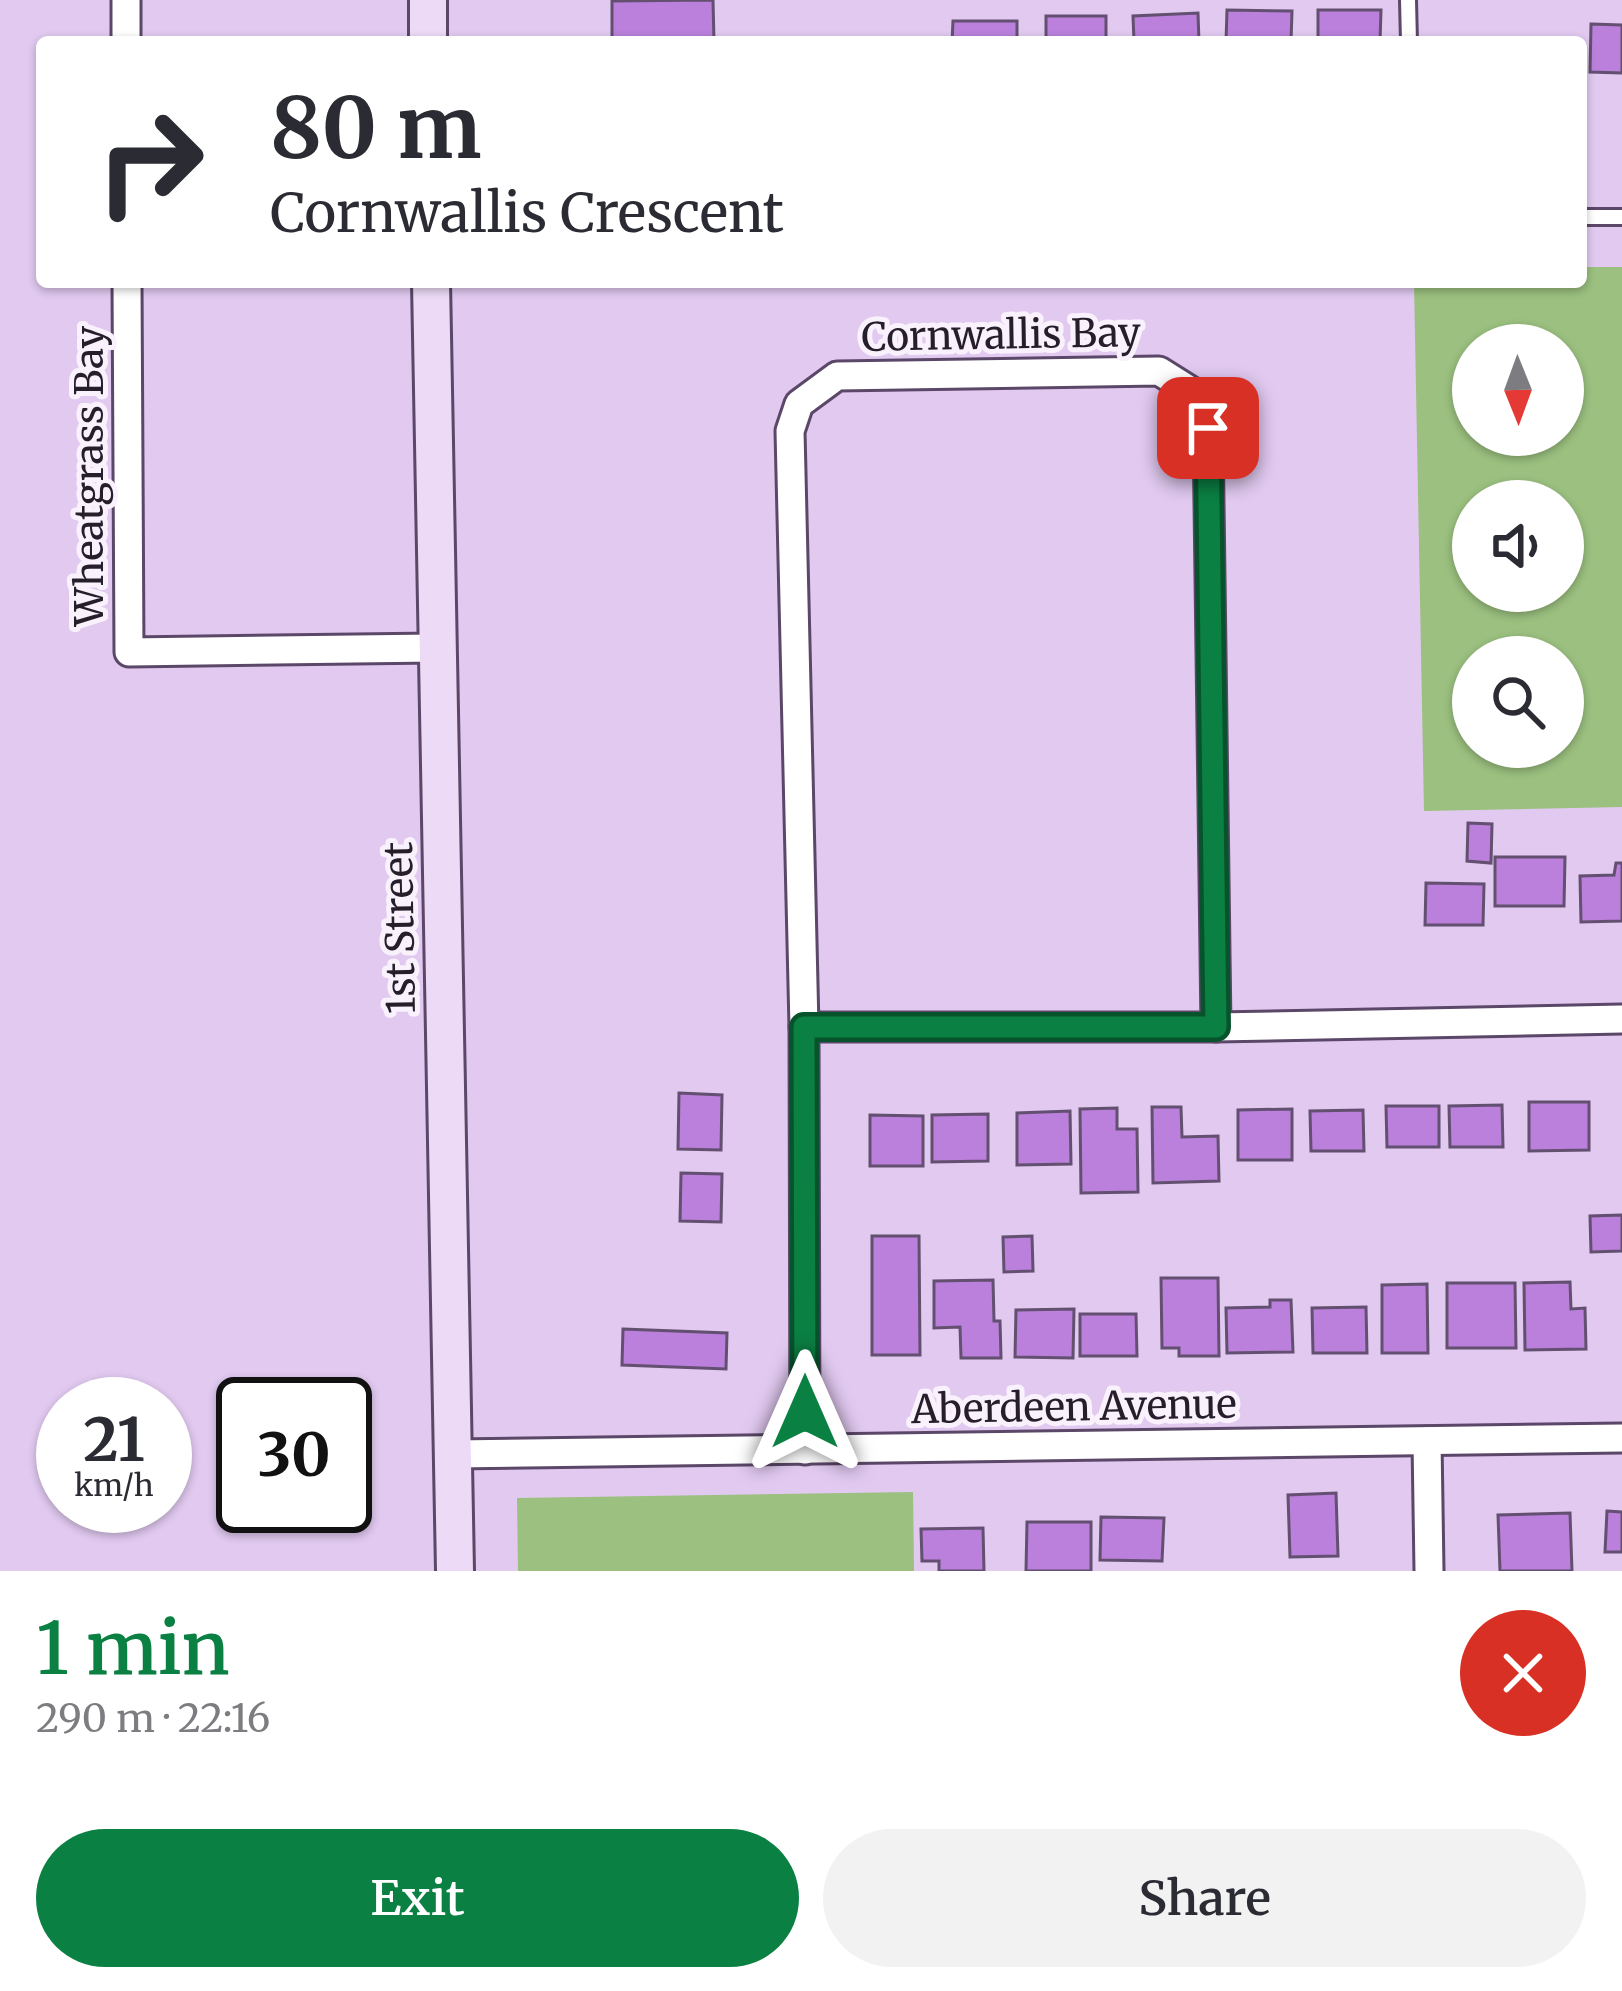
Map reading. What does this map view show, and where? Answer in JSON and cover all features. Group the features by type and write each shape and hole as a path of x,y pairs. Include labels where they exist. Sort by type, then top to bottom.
{"street":[{"path":"126,0 126,36"},
{"path":"428,0 428,36"},
{"name":"Wheatgrass Bay","path":"127,288 129,652 435,648"},
{"name":"1st Street","path":"430,288 455,1571"},
{"name":"Cornwallis Bay","path":"805,1450 804,1027 790,431 800,404 838,376 1159,371 1194,393 1208,428 1216,1027"},
{"path":"804,1027 1216,1027 1622,1018"},
{"name":"Aberdeen Avenue","path":"454,1454 1622,1438"},
{"path":"1427,1441 1430,1571"}],"lane":[{"path":"1408,0 1409,36"},
{"path":"1587,217 1622,217"}],"green space":[{"path":"1587,267 1622,267 1622,807 1424,811 1414,288 1587,288"},
{"path":"913,1492 914,1571 518,1571 517,1498"}],"building":[{"path":"713,0 714,36 612,36 612,1"},
{"path":"1227,10 1292,11 1291,36 1226,36"},
{"path":"1318,10 1381,10 1380,36 1318,36"},
{"path":"1198,13 1199,36 1134,36 1133,16"},
{"path":"1046,16 1106,16 1106,36 1046,36"},
{"path":"953,21 1017,21 1017,36 952,36"},
{"path":"1591,24 1622,25 1622,73 1590,72"},
{"path":"1468,823 1492,824 1491,863 1467,861"},
{"path":"1495,857 1565,857 1564,906 1495,906"},
{"path":"1616,863 1622,863 1622,921 1581,922 1580,876 1614,875"},
{"path":"1426,883 1484,884 1483,925 1425,925"},
{"path":"679,1093 722,1095 721,1150 678,1149"},
{"path":"1529,1102 1589,1102 1589,1150 1529,1151"},
{"path":"1502,1105 1503,1147 1450,1147 1449,1106"},
{"path":"1386,1106 1439,1106 1439,1147 1387,1147"},
{"path":"1152,1107 1181,1107 1182,1137 1218,1136 1219,1181 1153,1183"},
{"path":"1117,1108 1117,1129 1137,1129 1138,1192 1081,1193 1080,1109"},
{"path":"1292,1109 1292,1160 1238,1160 1238,1110"},
{"path":"1363,1110 1364,1151 1311,1151 1310,1111"},
{"path":"1070,1111 1071,1164 1017,1165 1017,1113"},
{"path":"988,1114 988,1161 932,1162 932,1115"},
{"path":"870,1115 923,1116 923,1166 870,1166"},
{"path":"681,1173 722,1174 721,1222 680,1221"},
{"path":"1622,1215 1622,1251 1591,1252 1590,1216"},
{"path":"872,1236 919,1236 920,1355 872,1355"},
{"path":"1032,1236 1033,1271 1004,1272 1003,1237"},
{"path":"1161,1278 1218,1278 1219,1356 1179,1356 1179,1348 1162,1348"},
{"path":"993,1280 1001,1358 961,1358 960,1327 934,1328 934,1281"},
{"path":"1570,1282 1571,1309 1585,1308 1586,1349 1525,1350 1524,1283"},
{"path":"1447,1283 1515,1283 1516,1348 1447,1348"},
{"path":"1427,1284 1428,1353 1382,1353 1382,1285"},
{"path":"1270,1300 1291,1300 1293,1352 1227,1353 1226,1308 1270,1307"},
{"path":"1366,1307 1367,1353 1313,1353 1312,1308"},
{"path":"1074,1309 1073,1358 1015,1357 1016,1310"},
{"path":"1080,1314 1136,1314 1137,1356 1080,1356"},
{"path":"623,1329 727,1333 726,1369 622,1365"},
{"path":"1336,1493 1338,1556 1290,1557 1288,1495"},
{"path":"1607,1511 1622,1512 1622,1552 1605,1552"},
{"path":"1570,1513 1572,1571 1500,1571 1498,1515"},
{"path":"1101,1517 1164,1518 1162,1561 1100,1560"},
{"path":"1027,1522 1091,1522 1091,1571 1026,1571"},
{"path":"983,1528 984,1571 939,1571 939,1561 922,1561 921,1529"}],"route":[{"path":"805,1412 804,1027 1216,1027 1208,428"}]}
